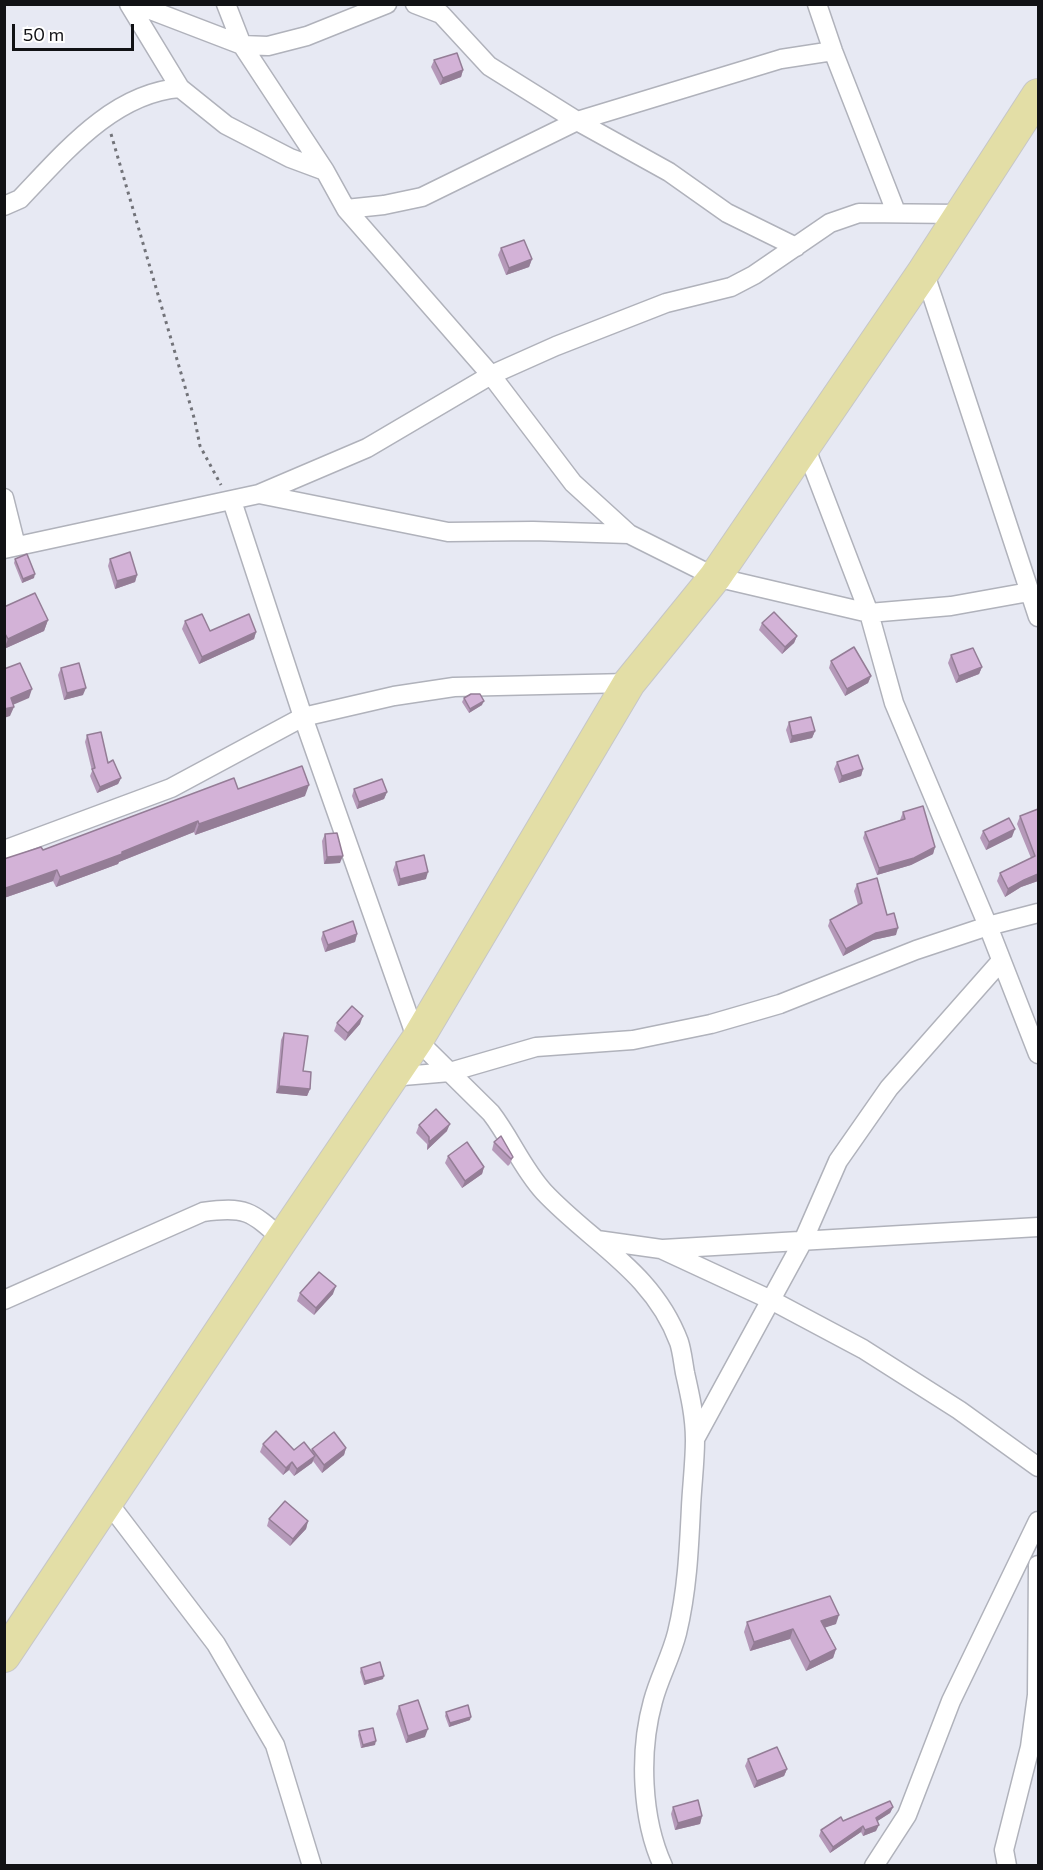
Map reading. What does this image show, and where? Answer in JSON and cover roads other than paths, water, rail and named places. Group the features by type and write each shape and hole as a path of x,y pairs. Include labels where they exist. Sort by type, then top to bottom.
{"highway":[{"path":"4,1656 417,1040 629,684 715,577 924,271 1038,94"}],"street":[{"path":"129,4 180,88 226,126 290,159 324,171"},
{"path":"135,4 242,45 268,46 307,36 387,4"},
{"path":"226,4 242,45 346,209 492,375 573,483 629,534 715,577 868,614 951,606 1029,592"},
{"path":"415,4 441,14 489,66 577,121 669,172 727,213 796,247"},
{"path":"817,4 896,212"},
{"path":"346,209 384,205 422,197 577,121 781,59 833,51"},
{"path":"4,206 20,199 106,116 159,90 180,88"},
{"path":"4,498 10,547 259,494 367,448 492,375 556,346 666,303 731,287 754,275 830,223 859,213 960,214"},
{"path":"924,271 1038,617"},
{"path":"805,446 868,614 894,703 988,926 1038,1054"},
{"path":"259,494 448,532 533,531 629,534"},
{"path":"231,501 303,717 417,1040 496,1120 518,1157 544,1192 572,1220 635,1273 666,1314 680,1344 693,1411 695,1439 689,1546 683,1606 676,1636 652,1702 647,1731 645,1780 648,1818 663,1866"},
{"path":"4,850 171,788 303,717 394,696 454,687 629,684"},
{"path":"392,1077 450,1072 536,1047 633,1040 711,1024 780,1004 916,950 988,926 1038,913"},
{"path":"695,1439 803,1241 838,1161 889,1088 1001,961"},
{"path":"4,1300 203,1212 231,1208 258,1217 282,1239"},
{"path":"597,1240 661,1249 1038,1227"},
{"path":"661,1249 771,1300 863,1349 959,1410 1038,1467"},
{"path":"107,1501 216,1644 275,1745 312,1866"},
{"path":"874,1866 907,1815 951,1701 1038,1521"},
{"path":"1007,1866 1004,1850 1030,1747 1037,1695 1038,1564"}]}
